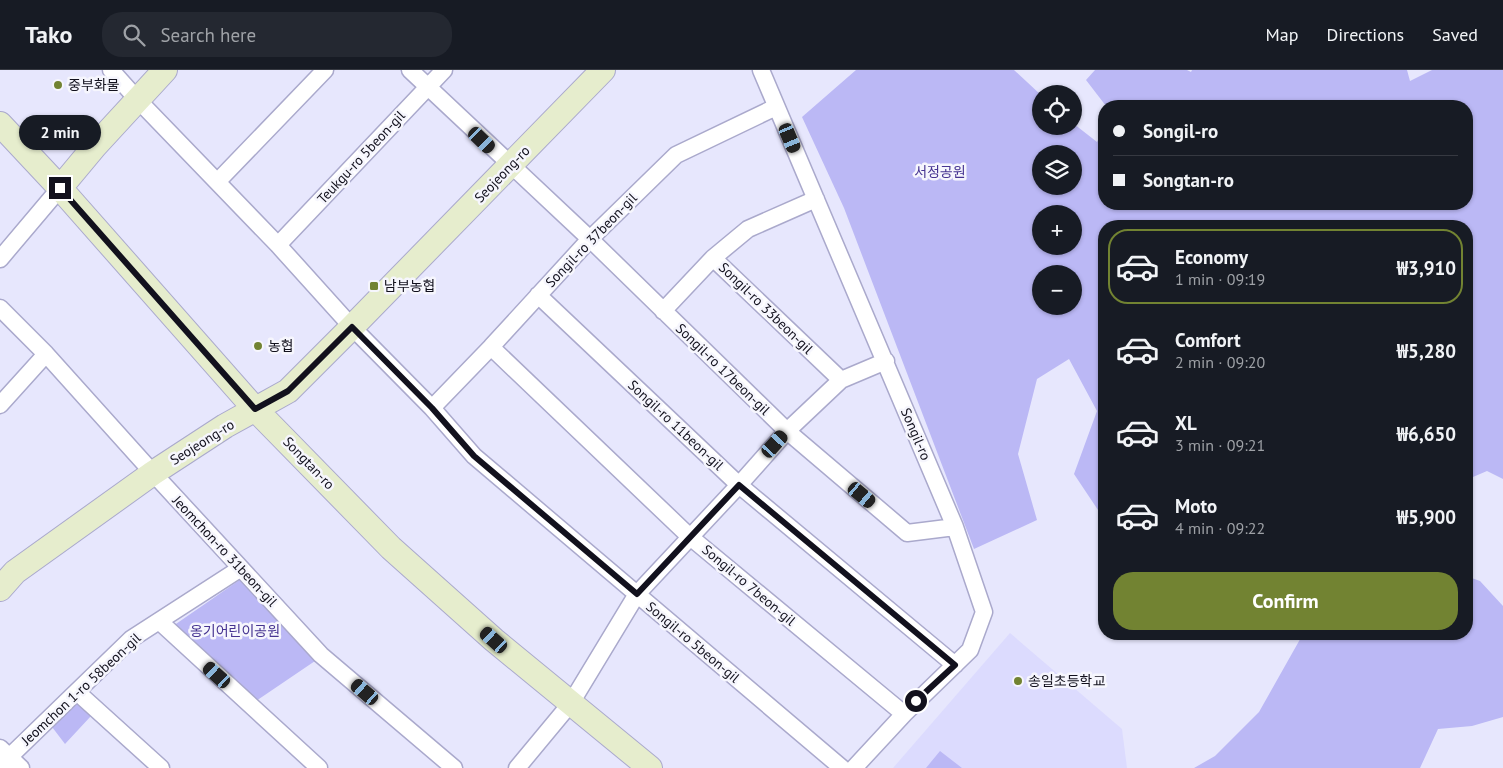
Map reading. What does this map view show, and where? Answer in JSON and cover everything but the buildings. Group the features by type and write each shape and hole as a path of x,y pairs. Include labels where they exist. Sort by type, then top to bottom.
{"street":[{"path":"111,70 218,181 352,327"},
{"path":"0,259 95,146 165,70"},
{"path":"218,181 324,70"},
{"name":"Songil-ro 17beon-gil","path":"410,70 510,166 590,239 787,431 907,533 955,527"},
{"name":"Teukgu-ro 5beon-gil","path":"278,245 444,70"},
{"name":"Seojeong-ro","path":"0,589 15,572 153,473 255,409 288,391 603,70"},
{"name":"Songil-ro","path":"761,70 955,527 984,612 970,650 904,714 854,768"},
{"name":"Songil-ro 37beon-gil","path":"432,408 590,239 676,155 776,107"},
{"name":"Songtan-ro","path":"0,124 60,188 255,409 391,548 494,640 650,768"},
{"name":"Songil-ro 33beon-gil","path":"816,199 748,229 713,258 841,380"},
{"path":"663,311 713,258"},
{"name":"Songil-ro 11beon-gil","path":"538,295 739,485 955,665"},
{"name":"Jeomchon-ro 31beon-gil","path":"0,308 46,354 153,473 321,654 454,768"},
{"name":"Songil-ro 5beon-gil","path":"352,327 432,408 474,456 842,768"},
{"name":"Songil-ro 7beon-gil","path":"491,347 690,536 904,714"},
{"path":"0,405 46,354"},
{"path":"517,768 572,703 637,594 787,431 841,380 886,362"},
{"name":"Jeomchon 1-ro 58beon-gil","path":"7,760 131,639 241,568"},
{"path":"159,621 319,768"},
{"path":"77,692 161,768"}],"shaded area":[{"name":"송일초등학교","path":"1010,633 1122,729 1127,768 893,768"}],"green space":[{"name":"서정공원","path":"856,70 1014,70 1032,87 1032,135 1082,135 1082,130 1097,142 1098,140 1098,210 1473,210 1473,100 1101,100 1086,80 1095,70 1187,70 1191,72 1192,70 1407,70 1410,81 1432,70 1503,70 1503,479 1487,471 1473,477 1473,220 1098,220 1098,510 1074,474 1097,411 1069,359 1037,379 1018,454 1037,520 974,549 844,208 802,117"},
{"path":"1473,578 1480,581 1503,606 1503,717 1472,726 1438,729 1420,768 1194,768 1215,756 1259,712 1300,640 1473,640"},
{"name":"옹기어린이공원","path":"241,579 315,661 256,701 173,626"},
{"path":"77,699 91,716 65,744 49,723"},
{"path":"940,751 962,768 926,768"}],"place":[{"name":"중부화물","path":"58,85"},
{"name":"남부농협","path":"374,286"},
{"name":"농협","path":"258,346"},
{"name":"송일초등학교","path":"1018,681"}],"route":[{"path":"60,188 255,409 288,391 352,327 432,408 474,456 637,594 739,485 955,665 916,701"}]}
